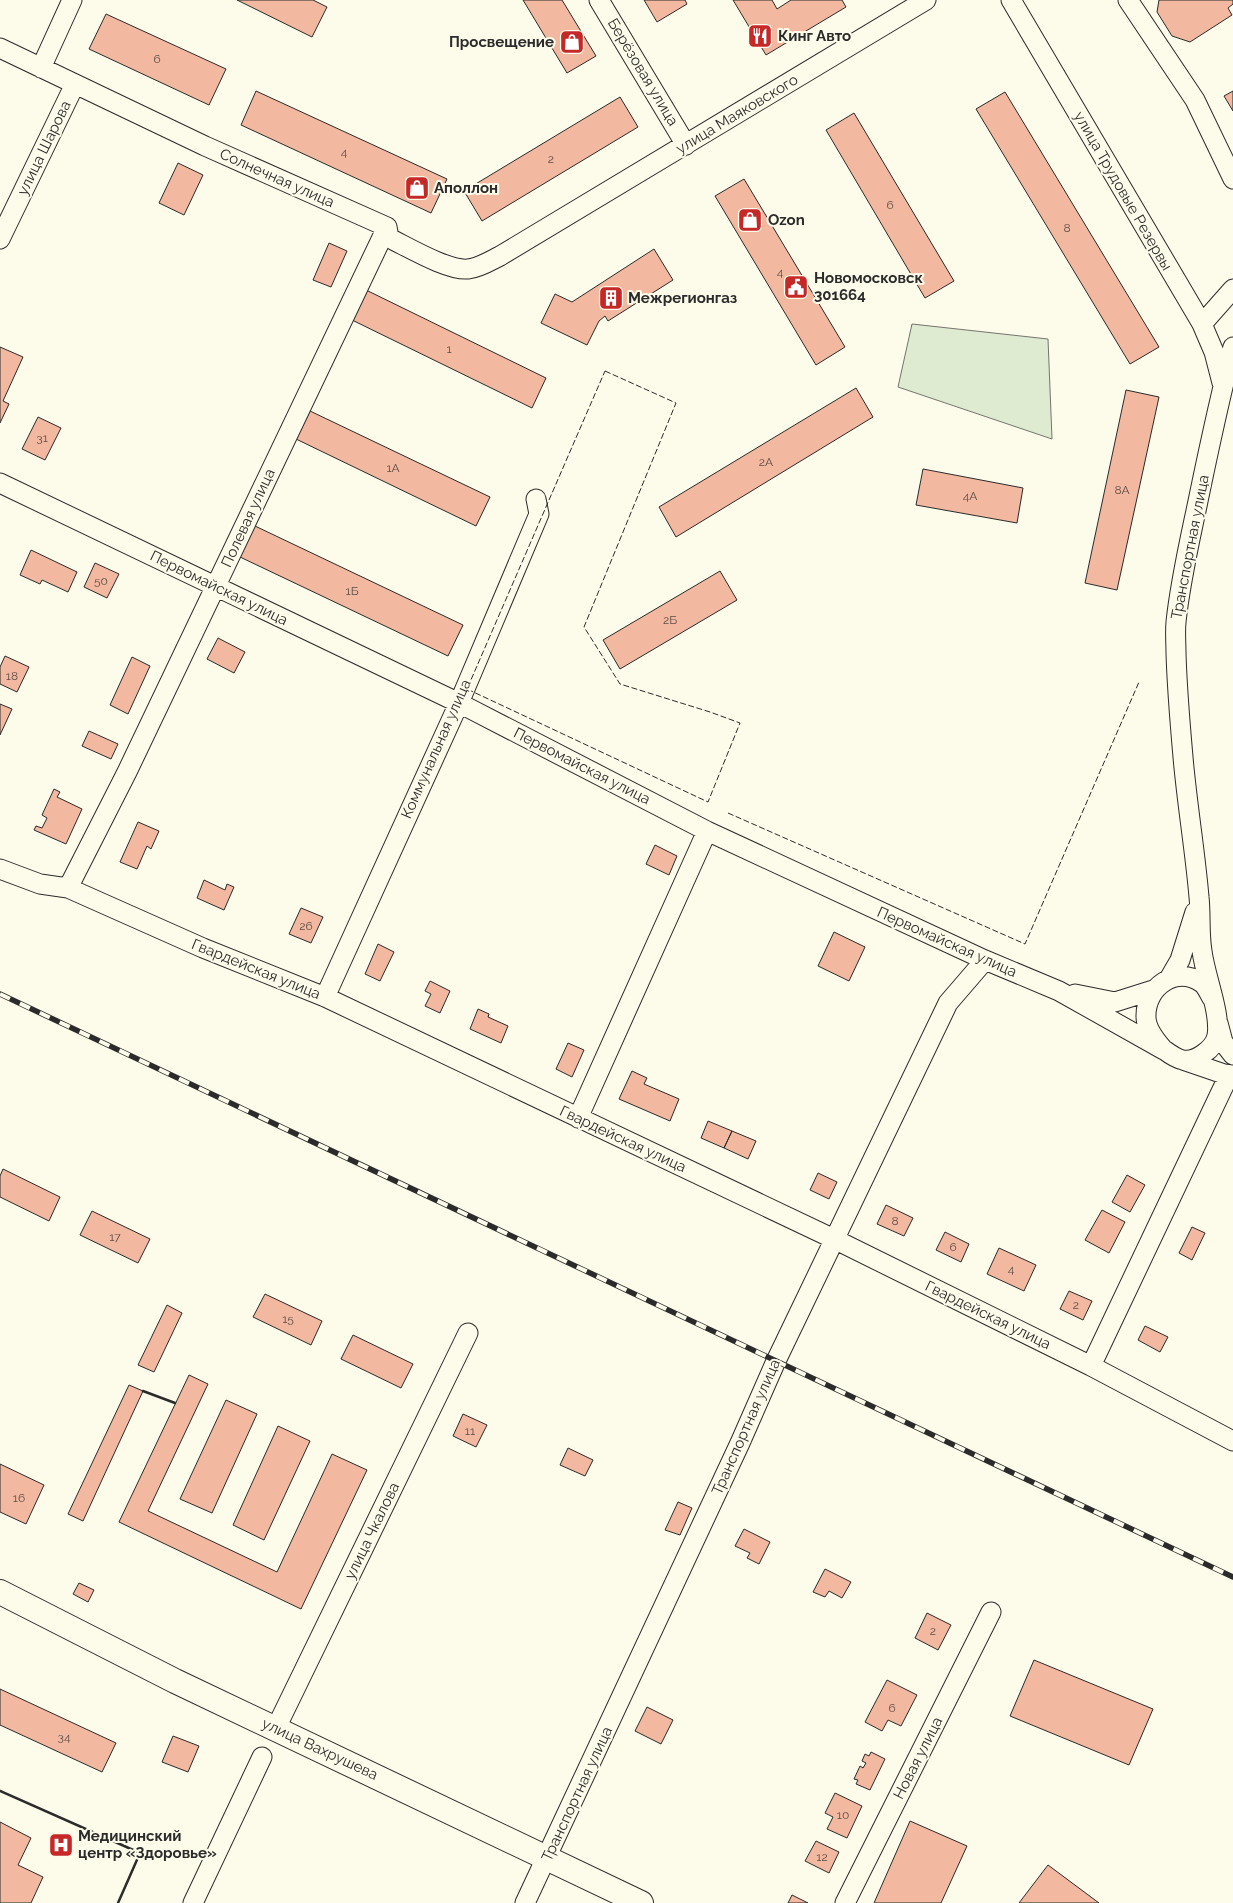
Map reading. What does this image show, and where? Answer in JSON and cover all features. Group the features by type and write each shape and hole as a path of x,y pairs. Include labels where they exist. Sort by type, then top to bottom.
{"main road":[{"name":"улица Вахрушева","path":"0,1592 175,1682 548,1857 640,1903"}],"street":[{"path":"41,68 72,0"},
{"name":"Берёзовая улица","path":"599,0 686,145"},
{"name":"улица Маяковского","path":"548,228 926,0"},
{"name":"улица Трудовые Резервы","path":"1011,0 1202,324 1216,359 1221,394"},
{"path":"1128,0 1195,100 1233,179"},
{"name":"Солнечная улица","path":"0,48 204,146 387,227 389,238 445,265 468,269 484,264 548,228"},
{"name":"улица Шарова","path":"0,239 76,84"},
{"name":"Полевая улица","path":"68,888 127,772 387,227"},
{"path":"1202,324 1233,289"},
{"name":"Транспортная улица","path":"1212,998 1200,941 1200,899 1183,760 1176,676 1176,624 1181,582 1233,346"},
{"path":"1221,394 1233,416"},
{"name":"Первомайская улица","path":"0,483 459,703 707,831 985,960 1059,991 1164,1050"},
{"name":"Коммунальная улица","path":"325,997 459,703 539,514 536,499"},
{"path":"578,1118 707,831"},
{"name":"Гвардейская улица","path":"0,869 40,884 68,888 203,948 325,997 834,1239 1091,1366 1233,1441"},
{"path":"1169,979 1180,960 1200,899"},
{"name":"Транспортная улица","path":"525,1903 740,1443 776,1360 948,1003 985,960"},
{"path":"1059,991 1115,1002 1153,990 1169,979 1180,977 1190,979 1203,984 1212,998 1223,1042 1233,1055"},
{"path":"1091,1366 1231,1075 1183,1060 1164,1050 1152,1034 1146,1019 1148,1003 1153,990"},
{"path":"1183,1060 1198,1057 1212,1048 1217,1037 1218,1020"},
{"name":"улица Чкалова","path":"276,1728 468,1333"},
{"name":"Новая улица","path":"844,1903 991,1612"},
{"path":"193,1903 262,1757"}],"green space":[{"path":"912,324 1048,339 1052,439 898,387"}],"building":[{"path":"237,0 313,0 327,7 312,37"},
{"path":"523,0 562,0 596,56 567,73"},
{"path":"644,0 685,0 687,4 657,22"},
{"path":"733,0 772,0 777,9 791,0 842,0 846,7 766,55"},
{"path":"1159,0 1233,0 1233,4 1228,8 1232,15 1190,42 1172,36 1157,12"},
{"path":"106,14 226,69 209,105 89,49"},
{"path":"256,91 447,179 431,213 241,125"},
{"path":"1233,91 1233,111 1224,96"},
{"path":"1005,92 1159,347 1130,364 976,109"},
{"path":"620,97 638,127 482,221 464,191"},
{"path":"854,113 954,281 925,298 826,130"},
{"path":"178,163 203,175 184,215 159,203"},
{"path":"744,179 845,347 816,365 715,196"},
{"path":"329,243 347,251 331,287 313,280"},
{"name":"Межрегионгаз","path":"654,249 673,280 608,321 605,316 599,321 587,345 541,323 555,294 572,302"},
{"path":"366,290 546,378 532,408 352,320"},
{"path":"0,347 23,357 3,401 9,404 0,423"},
{"path":"856,388 873,417 676,537 659,507"},
{"path":"1126,390 1159,397 1117,590 1085,583"},
{"path":"310,411 490,497 476,526 296,439"},
{"path":"38,417 61,428 45,460 22,449"},
{"path":"923,469 1023,488 1017,523 916,505"},
{"path":"255,526 463,625 448,656 240,557"},
{"path":"31,550 77,572 68,592 42,580 40,584 20,575"},
{"path":"95,563 119,574 107,598 84,587"},
{"path":"720,571 737,600 620,669 603,640"},
{"path":"218,638 245,652 234,673 207,659"},
{"path":"5,656 29,667 17,692 0,684 0,667"},
{"path":"132,657 150,666 128,714 110,705"},
{"path":"0,704 12,709 0,735"},
{"path":"89,731 118,744 111,759 82,746"},
{"path":"54,789 60,792 57,797 82,809 66,844 34,830 36,826 42,828 47,818 42,815"},
{"path":"138,822 159,831 151,849 147,846 137,869 120,862"},
{"path":"655,845 677,856 669,875 646,864"},
{"path":"204,880 225,890 227,884 234,887 224,910 197,898"},
{"path":"301,908 323,917 311,943 289,934"},
{"path":"834,932 865,947 849,981 818,966"},
{"path":"378,944 394,952 380,981 365,974"},
{"path":"430,981 450,991 440,1013 425,1006 431,994 425,991"},
{"path":"478,1009 489,1014 488,1017 508,1026 501,1043 470,1029"},
{"path":"568,1043 584,1050 572,1077 556,1069"},
{"path":"632,1071 647,1078 644,1084 679,1099 670,1121 619,1099"},
{"path":"708,1121 732,1131 724,1148 701,1138"},
{"path":"732,1131 756,1141 748,1159 724,1148"},
{"path":"3,1169 60,1197 49,1221 0,1197 0,1176"},
{"path":"818,1173 837,1182 829,1199 810,1190"},
{"path":"1127,1175 1145,1185 1130,1212 1112,1202"},
{"path":"886,1205 913,1218 904,1236 877,1224"},
{"path":"1102,1210 1125,1222 1109,1253 1085,1240"},
{"path":"92,1211 150,1239 138,1263 80,1235"},
{"path":"1192,1227 1205,1233 1192,1260 1179,1253"},
{"path":"945,1232 969,1244 961,1262 936,1250"},
{"path":"999,1248 1036,1265 1024,1291 987,1274"},
{"path":"1069,1291 1092,1301 1083,1320 1060,1309"},
{"path":"265,1294 322,1321 311,1345 253,1317"},
{"path":"167,1305 182,1313 154,1372 138,1365"},
{"path":"1145,1326 1168,1337 1160,1352 1138,1340"},
{"path":"353,1335 413,1364 401,1388 341,1359"},
{"path":"189,1375 208,1384 148,1511 277,1572 332,1454 367,1470 301,1609 119,1522"},
{"path":"129,1385 143,1391 83,1521 68,1514"},
{"path":"226,1400 257,1414 212,1513 180,1499"},
{"path":"463,1414 487,1425 476,1447 453,1436"},
{"path":"278,1426 310,1441 264,1540 233,1525"},
{"path":"568,1448 593,1460 585,1476 560,1465"},
{"path":"0,1464 44,1485 26,1524 0,1512"},
{"path":"678,1502 692,1508 680,1535 665,1530"},
{"path":"744,1529 770,1542 759,1564 747,1558 750,1553 735,1546"},
{"path":"825,1569 851,1582 842,1598 829,1591 825,1597 813,1592"},
{"path":"79,1583 94,1590 88,1602 73,1594"},
{"path":"927,1613 951,1625 938,1650 915,1638"},
{"path":"1034,1660 1153,1709 1129,1765 1010,1716"},
{"path":"887,1680 917,1695 901,1726 888,1720 882,1731 865,1722"},
{"path":"0,1689 116,1743 102,1772 0,1725"},
{"path":"647,1707 673,1720 661,1744 635,1731"},
{"path":"173,1736 199,1746 188,1772 162,1762"},
{"path":"871,1752 885,1759 870,1790 856,1784 858,1780 854,1779 860,1766 863,1768 866,1763 862,1761 865,1754 869,1756"},
{"path":"835,1793 862,1806 847,1838 827,1829 833,1817 825,1813"},
{"path":"910,1821 967,1846 941,1903 874,1903"},
{"path":"0,1822 31,1838 18,1865 43,1877 31,1903 0,1903"},
{"path":"816,1841 839,1852 829,1873 805,1861"},
{"path":"1048,1865 1099,1903 1019,1903"},
{"path":"792,1895 808,1903 788,1903"}],"railway":[{"path":"0,994 1233,1577"}],"fence":[{"path":"605,371 676,403 584,627 620,684 740,723 708,802 467,689 605,371"},
{"path":"728,813 1025,944 1139,682"}],"wall":[{"path":"143,1391 175,1403"},
{"path":"0,1791 140,1853 118,1903"}],"place":[{"name":"Кинг Авто","path":"760,36"},
{"name":"Просвещение","path":"572,42"},
{"name":"Аполлон","path":"417,188"},
{"name":"Ozon","path":"750,220"},
{"name":"Новомосковск 301664","path":"796,287"},
{"name":"Межрегионгаз","path":"611,298"},
{"name":"Медицинский центр «Здоровье»","path":"61,1845"}]}
